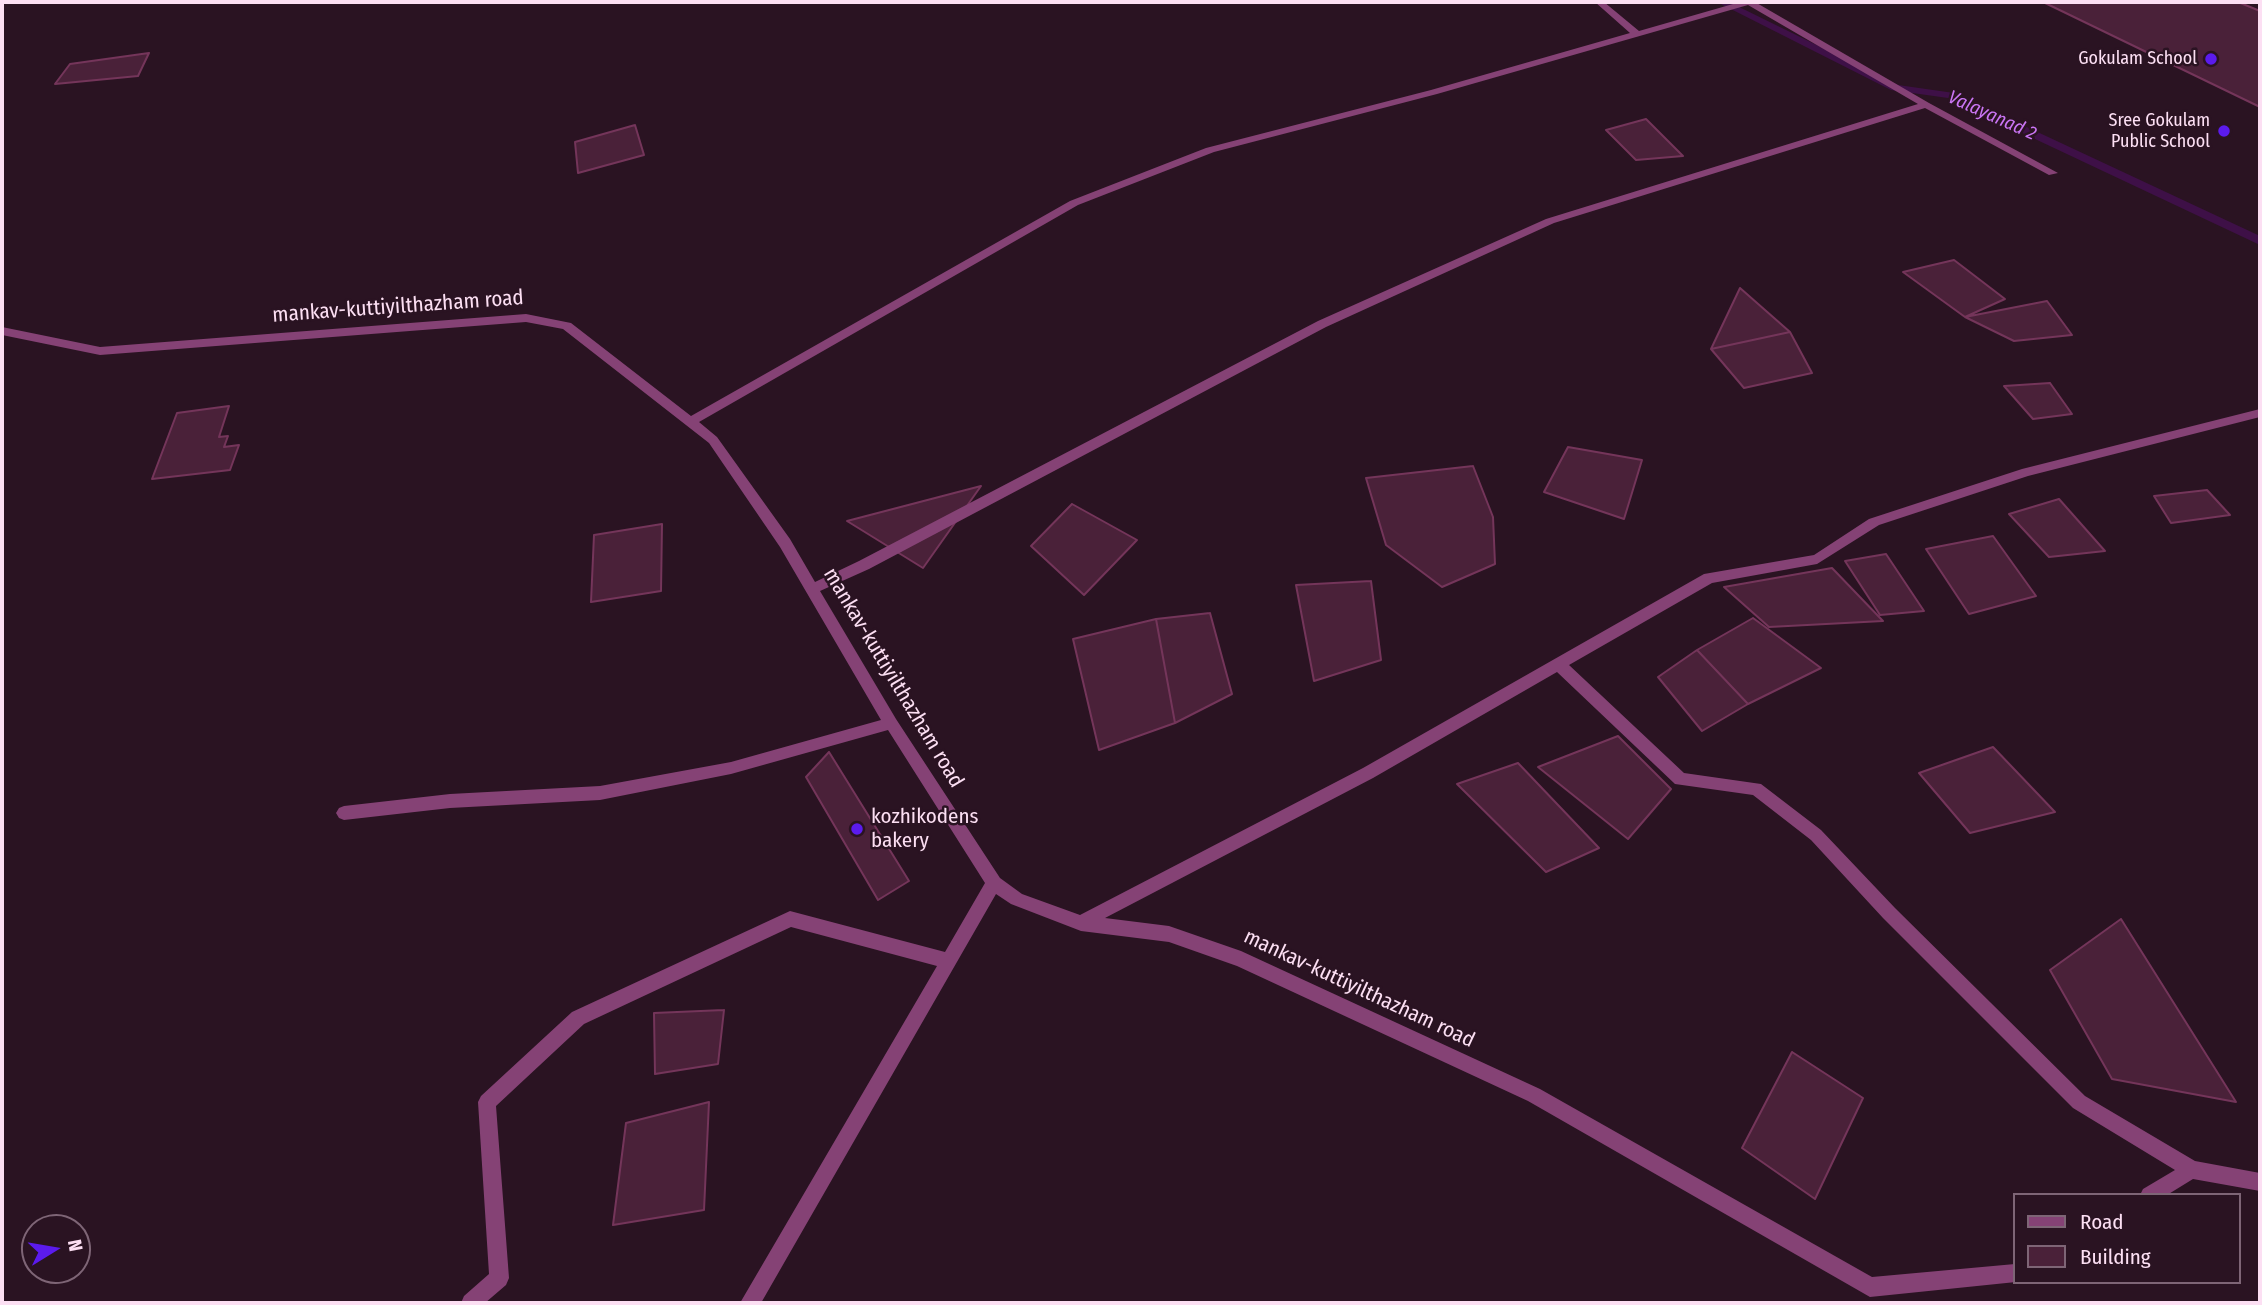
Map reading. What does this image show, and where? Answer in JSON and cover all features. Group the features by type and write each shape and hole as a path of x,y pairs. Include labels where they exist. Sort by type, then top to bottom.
{"street":[{"path":"1599,2 1636,34"},
{"path":"690,422 1074,203 1210,150 1434,92 1749,2 1926,105 2053,173"},
{"path":"812,589 864,565 1322,324 1550,221 1926,105"},
{"name":"mankav-kuttiyilthazham road","path":"2,331 100,351 526,318 567,326 713,440 785,543 891,723 994,883 1017,899 1081,923 1169,934 1241,959 1534,1095 1870,1287 2014,1273"},
{"path":"1081,923 1368,773 1709,578 1817,559 1874,522 2013,476 2260,413"},
{"path":"1558,664 1680,779 1756,789 1816,835 1898,922 2079,1102 2192,1170 2260,1182"},
{"path":"344,813 450,801 600,793 732,768 891,723"},
{"path":"750,1303 994,883"},
{"path":"471,1303 499,1278 487,1102 578,1018 790,919 948,961"},
{"path":"2152,1193 2192,1170"}],"building":[{"name":"Gokulam School","path":"2043,2 2238,2 2260,11 2260,107"},
{"path":"149,53 138,76 55,84 70,64"},
{"path":"1646,119 1683,156 1636,160 1606,130"},
{"path":"635,125 644,155 578,173 575,142"},
{"path":"1954,260 2005,299 1965,317 1903,272"},
{"path":"1740,288 1790,332 1711,349"},
{"path":"2047,301 2072,335 2014,341 1965,317"},
{"path":"1790,332 1812,373 1744,388 1711,349"},
{"path":"2050,383 2072,414 2033,419 2004,386"},
{"path":"229,406 219,437 228,436 224,447 239,445 230,470 152,479 177,413"},
{"path":"1568,447 1642,460 1624,519 1544,492"},
{"path":"1473,466 1493,517 1495,564 1442,587 1386,545 1366,478"},
{"path":"981,486 923,568 847,521"},
{"path":"2207,490 2230,515 2171,523 2154,496"},
{"path":"2059,499 2105,551 2049,557 2009,514"},
{"path":"1072,504 1137,540 1084,595 1031,546"},
{"path":"662,524 661,591 591,602 594,535"},
{"path":"1993,536 2036,596 1969,614 1926,549"},
{"path":"1886,554 1924,611 1880,615 1845,561"},
{"path":"1832,568 1883,621 1769,627 1724,587"},
{"path":"1371,581 1381,660 1314,681 1296,585"},
{"path":"1210,613 1232,694 1175,723 1156,619"},
{"path":"1753,618 1821,668 1748,704 1697,650"},
{"path":"1156,619 1175,723 1099,750 1073,639"},
{"path":"1697,650 1748,704 1702,731 1658,677"},
{"path":"1618,736 1671,789 1628,839 1538,767"},
{"path":"1993,747 2055,812 1970,833 1919,773"},
{"name":"kozhikodens bakery","path":"829,752 909,881 878,900 806,777"},
{"path":"1518,763 1599,848 1546,872 1457,784"},
{"path":"2121,919 2236,1102 2112,1079 2050,970"},
{"path":"724,1010 718,1064 655,1074 654,1013"},
{"path":"1792,1052 1863,1098 1815,1199 1742,1148"},
{"path":"709,1102 704,1210 613,1225 626,1123"}],"waterway":[{"name":"Valayanad 2","path":"1722,2 1895,88 1950,95 2260,241"}],"place":[{"name":"Gokulam School","path":"2211,59"},
{"name":"Sree Gokulam Public School","path":"2224,131"},
{"name":"kozhikodens bakery","path":"857,829"}]}
